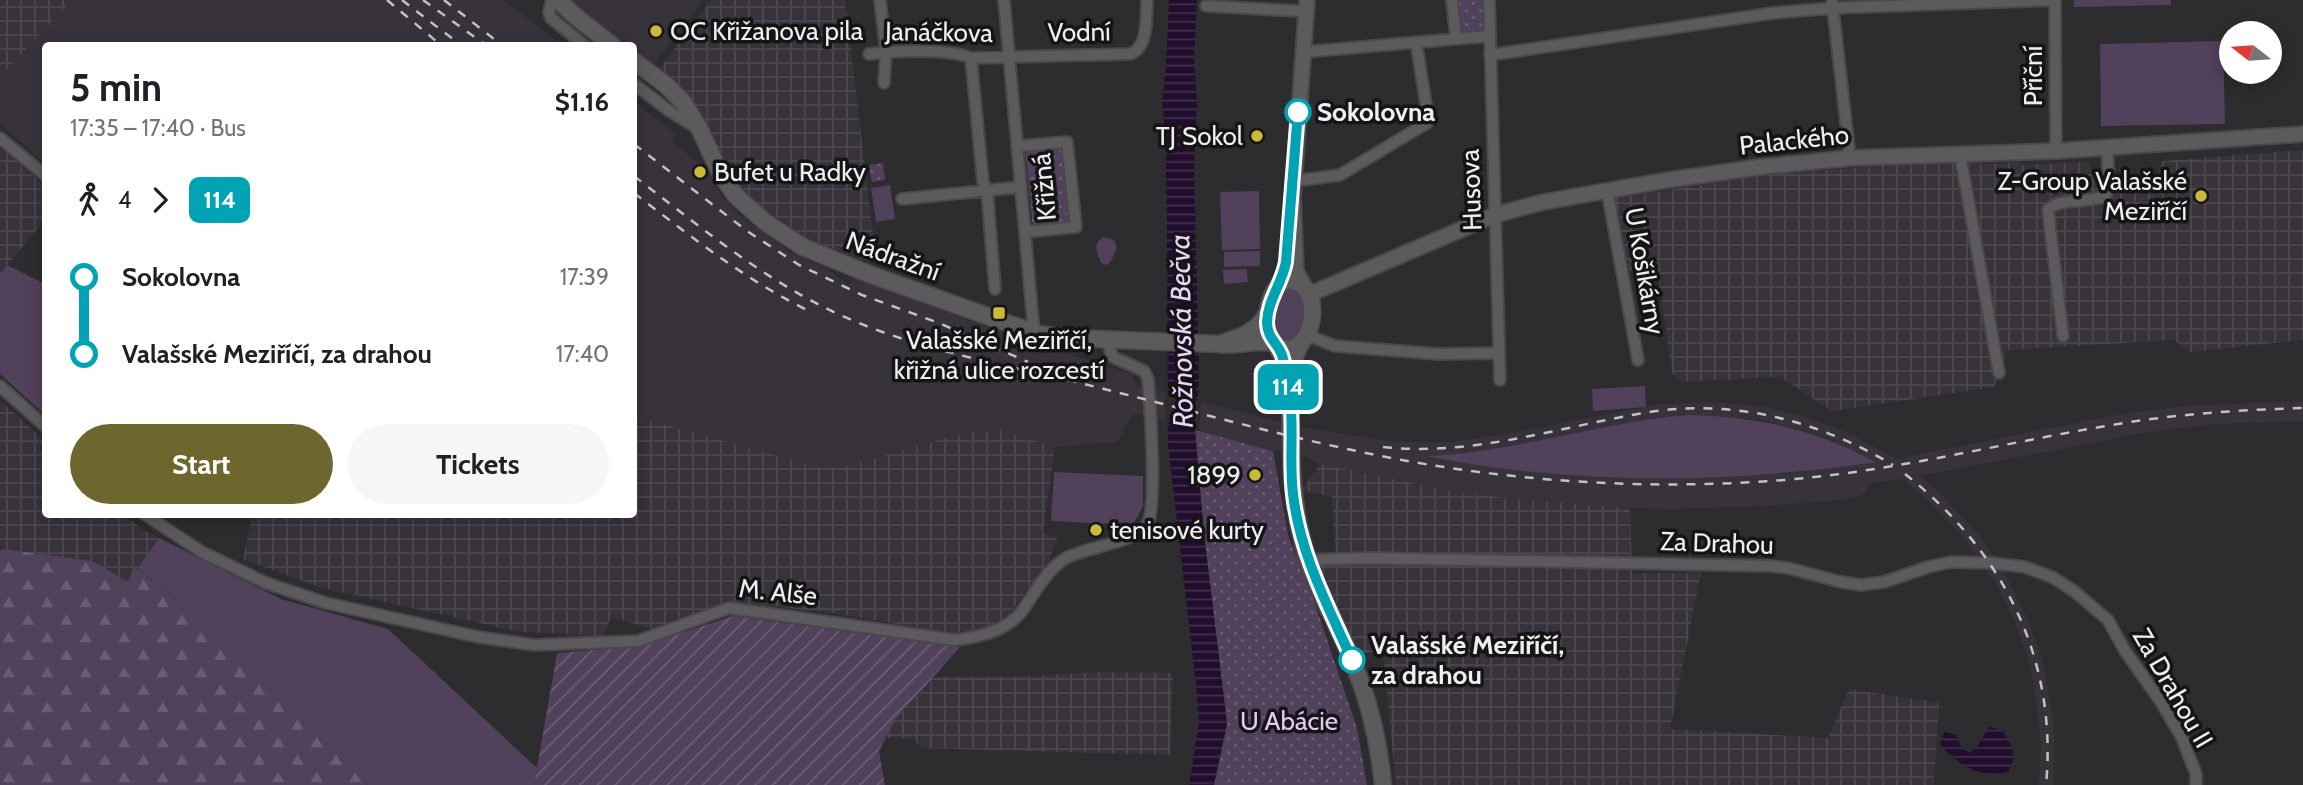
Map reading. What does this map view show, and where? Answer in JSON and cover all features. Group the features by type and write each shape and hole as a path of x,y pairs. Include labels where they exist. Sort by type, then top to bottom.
{"main road":[{"path":"558,0 608,42"},
{"name":"Nádražní","path":"637,63 678,97 700,130 721,175 736,196 779,232 803,247 1034,333 1071,338 1152,342 1240,346 1264,341 1275,344"},
{"path":"1290,397 1282,356 1268,332 1268,311 1272,297 1278,286 1289,280 1306,289 1312,316 1294,359 1290,397 1292,469 1297,519 1308,560 1365,694 1379,752 1383,785"},
{"name":"Nádražní","path":"1215,344 1253,330 1264,320 1268,311"},
{"path":"1275,344 1286,349 1303,340"}],"street":[{"path":"552,0 549,12 551,18 580,42"},
{"path":"880,0 886,52 884,83"},
{"name":"Křižná","path":"1004,0 1034,333"},
{"name":"Vodní","path":"1009,56 1133,54 1142,44 1147,0"},
{"path":"1452,0 1457,38"},
{"name":"Husova","path":"1489,0 1500,380"},
{"path":"1490,55 1832,4 2055,0"},
{"name":"Příční","path":"2055,0 2056,151"},
{"path":"1832,4 1850,159"},
{"path":"1206,6 1303,6 1303,52 1293,188 1286,262 1278,286"},
{"path":"1303,52 1490,36"},
{"path":"1293,188 1345,172 1427,123 1429,116 1416,42"},
{"name":"Janáčkova","path":"869,54 957,52 971,58 1009,56"},
{"path":"971,58 983,182 987,190 995,289"},
{"path":"637,86 700,130"},
{"name":"Palackého","path":"1306,289 1495,215 1542,202 1607,190 1760,167 1850,159 1930,160 1960,155 2303,134"},
{"path":"0,138 42,173"},
{"name":"Křižná","path":"1017,146 1067,142 1076,227 1025,232"},
{"path":"2063,336 2048,210 2054,204 2098,199 2106,195 2109,186 2107,147"},
{"path":"1960,155 1999,373"},
{"path":"901,199 1021,187"},
{"path":"1293,188 1296,271 1306,289"},
{"name":"U Košikárny","path":"1607,190 1638,360"},
{"name":"M. Alše","path":"150,518 202,552 240,572 289,592 326,603 534,645 638,641 729,608 955,640 977,637 1014,620 1044,578 1059,563 1090,548 1131,536 1143,528 1149,519 1152,498 1148,379 1144,371 1113,357 1110,340"},
{"path":"1303,340 1335,346 1439,354 1499,353"},
{"path":"0,386 42,423"},
{"name":"Za Drahou","path":"1308,560 1368,558 1769,566 1861,585 1884,582 1942,564 1991,563 2043,572 2074,591 2104,615"},
{"name":"Za Drahou II","path":"2104,615 2182,738 2196,774 2196,785"}],"shaded area":[{"path":"0,0 72,0 0,77"},
{"path":"72,0 504,0 557,42 42,42 42,161 0,123 0,77"},
{"path":"570,0 703,0 653,65 637,52 637,42 623,42"},
{"path":"711,0 845,0 875,251 870,262 809,240 753,201 737,182 692,100 659,69"},
{"path":"637,103 676,134 671,141 705,168 722,197 741,217 790,252 827,269 848,285 853,278 1023,340 1132,374 1136,385 1300,427 1393,442 1450,442 1513,433 1660,404 1714,402 1760,406 1806,417 1851,434 1896,459 2111,416 2182,406 2303,401 2303,421 2216,424 2148,432 1920,476 1941,494 1979,535 2008,579 2028,620 2042,658 2053,719 2053,785 2039,785 2041,747 2035,690 2016,625 1997,585 1968,543 1932,504 1902,479 1872,483 1863,495 1838,500 1767,506 1670,509 1593,507 1450,491 1401,481 1320,464 1301,455 1273,451 1139,414 1132,415 1117,442 1055,447 1001,430 967,432 848,466 822,469 637,417","holes":["1662,417 1758,419 1829,439 1875,461 1789,473 1639,477 1521,470 1430,456 1474,453"]},
{"path":"0,147 42,184 42,224 0,274"},
{"path":"2303,150 2303,340 2190,352 2174,340 2007,350 1994,387 1832,411 1780,377 1681,382 1672,373 1657,266 1617,273 1604,200 1760,176 1945,160 1985,164 2020,162 2021,165 2089,162 2092,178 2157,175 2162,161"},
{"path":"0,400 42,438 42,518 129,518 143,530 159,538 128,582 92,561 5,549 0,546"},
{"path":"637,417 822,468 848,466 967,432 1001,430 1055,447 1043,532 1057,538 1048,564 1007,617 980,630 951,633 833,613 740,603 656,630 611,617 604,636 520,632 319,587 243,559 251,518 637,518"},
{"path":"1320,464 1450,491 1630,508 1632,573 1701,573 1670,729 1828,738 1849,689 1939,703 1934,785 1396,785 1383,652 1360,653 1319,566 1322,563 1336,563 1332,497 1302,490"},
{"path":"1099,672 1173,673 1170,755 922,748 913,739 886,738 895,720 934,677"}],"green space":[{"path":"1452,0 1489,0 1490,36 1456,38"},
{"path":"2074,0 2171,0 2171,5 2074,7"},
{"path":"2219,41 2219,84 2224,84 2225,124 2101,126 2100,44"},
{"path":"1065,145 1073,225 1033,229 1025,148"},
{"path":"883,163 885,180 872,182 869,165"},
{"path":"890,185 895,219 876,222 871,188"},
{"path":"1259,191 1260,249 1222,250 1220,192"},
{"path":"1103,237 1114,240 1117,248 1107,265 1101,263 1096,249 1097,243"},
{"path":"1260,251 1260,266 1224,267 1224,252"},
{"path":"7,265 42,282 42,412 0,374 0,274"},
{"path":"1247,269 1248,282 1224,284 1223,270"},
{"path":"1287,288 1293,288 1303,296 1304,313 1296,340 1285,342 1275,330 1274,316"},
{"path":"1645,386 1646,407 1593,411 1592,389"},
{"path":"1688,415 1738,418 1785,426 1853,450 1876,462 1764,474 1651,478 1537,472 1425,456 1492,449 1622,424"},
{"name":"U Abácie","path":"1195,430 1273,451 1288,535 1315,604 1357,728 1367,785 1214,785 1227,724 1204,534"},
{"path":"1054,472 1143,476 1143,506 1133,525 1051,521"},
{"path":"159,538 281,599 388,629 537,768 534,785 368,785 182,603 137,569"},
{"path":"0,550 92,561 128,582 134,567 182,603 368,785 0,785"},
{"path":"733,616 960,647 895,720 879,751 885,785 534,785 557,653 641,646"}],"water":[{"name":"Rožnovská Bečva","path":"1169,0 1197,0 1194,164 1199,381 1195,430 1204,534 1227,724 1214,785 1189,785 1199,723 1168,444 1167,217 1162,102"},
{"path":"1989,727 2002,730 2011,745 2013,760 2008,772 1979,772 1962,764 1940,744 1944,732 1956,735 1961,748 1970,753 1977,747"}],"pier":[{"path":"1165,393 1201,401 1199,430 1165,421"}],"railway":[{"path":"387,0 437,42"},
{"path":"402,0 457,42"},
{"path":"423,0 481,42"},
{"path":"444,0 498,42"},
{"path":"637,146 747,231 799,265 862,295 939,323 1028,362"},
{"path":"637,178 706,232 782,284 867,326 964,356 1287,435 1449,468 1545,479 1641,484 1784,480 1867,470 2136,421 2207,413 2303,408"},
{"path":"637,195 739,270 807,310"},
{"path":"1383,447 1451,448 1650,412 1714,409 1745,411 1806,425 1836,436 1893,465"},
{"path":"1905,474 1940,504 1970,537 1996,573 2017,611 2033,652 2043,694 2047,739 2046,785"}],"bus line":[{"name":"114","path":"1298,112 1286,262 1283,277 1269,305 1267,327 1270,338 1282,356 1290,397 1292,482 1300,534 1317,582 1352,660"}],"place":[{"name":"OC Křižanova pila","path":"656,31"},
{"name":"Sokolovna","path":"1298,112"},
{"name":"TJ Sokol","path":"1257,136"},
{"name":"Bufet u Radky","path":"700,172"},
{"name":"Z-Group Valašské Meziříčí","path":"2201,196"},
{"name":"Valašské Meziříčí, křižná ulice rozcestí","path":"999,313"},
{"name":"1899","path":"1255,475"},
{"name":"tenisové kurty","path":"1096,530"},
{"name":"Valašské Meziříčí, za drahou","path":"1352,660"}]}
